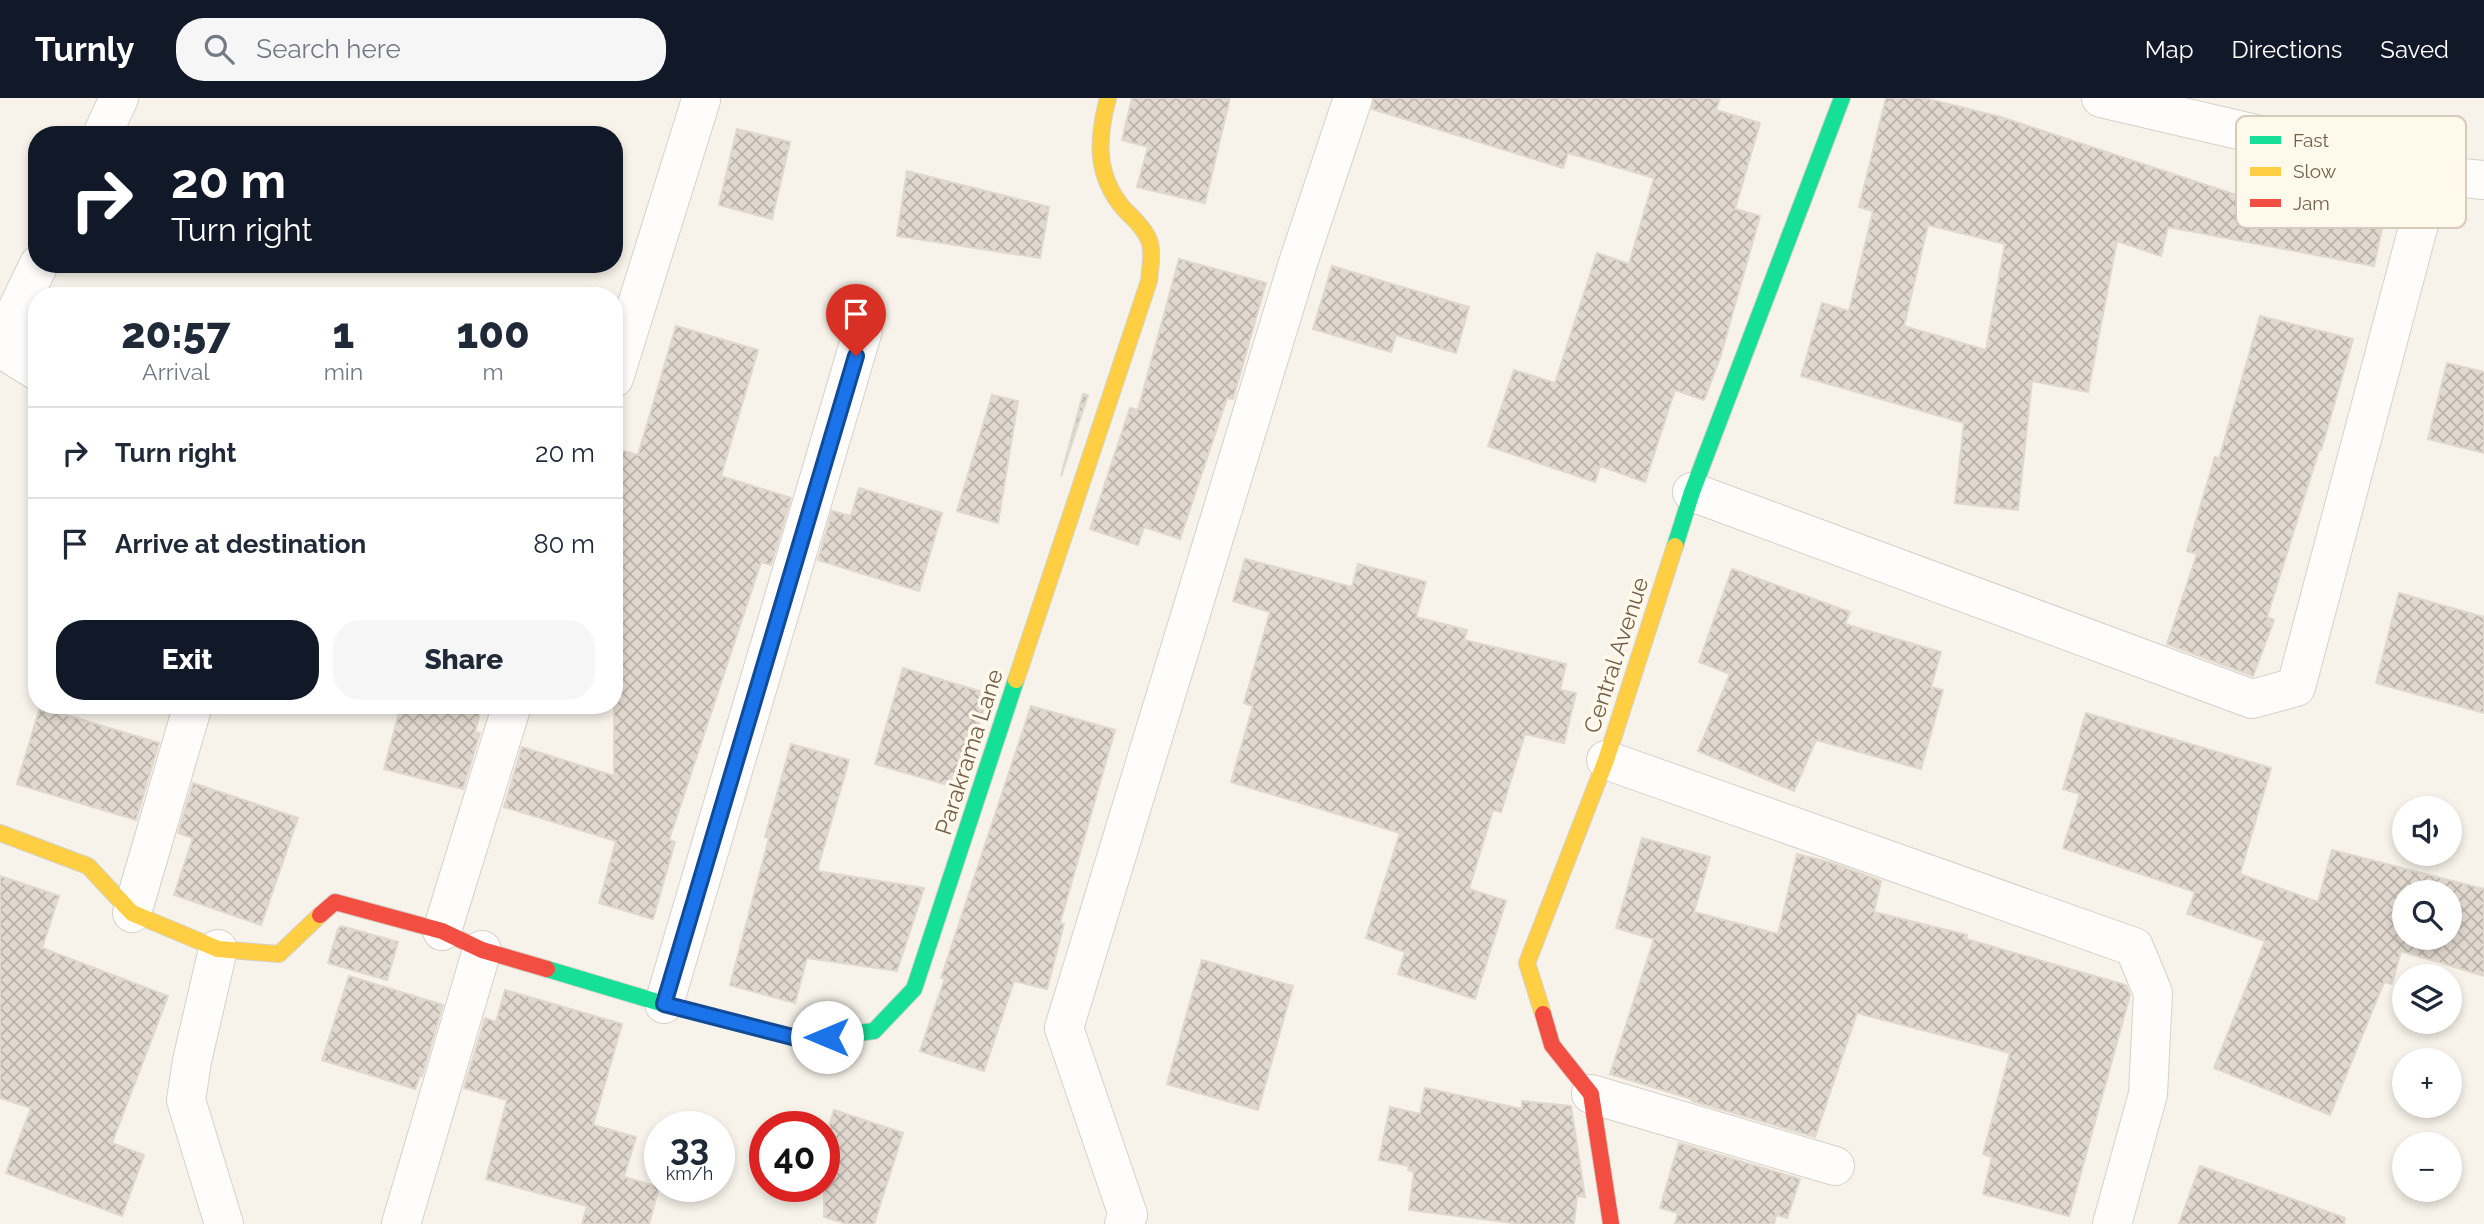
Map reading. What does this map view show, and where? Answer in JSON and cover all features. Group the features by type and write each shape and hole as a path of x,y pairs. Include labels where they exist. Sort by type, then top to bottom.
{"street":[{"path":"106,126 119,98"},
{"name":"Parakrama Lane","path":"218,949 279,954 335,902 442,930 482,950 664,1004 804,1040 874,1031 914,989 1149,281 1152,251 1147,237 1109,191 1100,168 1098,132 1108,98"},
{"path":"1124,1224 1128,1215 1064,1028 1299,260 1353,98"},
{"name":"Central Avenue","path":"1612,1224 1591,1094 1552,1045 1527,963 1606,761 1692,492 1842,98"},
{"path":"2101,98 2236,129"},
{"path":"623,349 701,100"},
{"path":"2466,178 2484,180"},
{"path":"1692,492 2252,699 2296,687 2418,228"},
{"path":"28,365 13,356 9,326 35,273"},
{"path":"664,1004 863,330"},
{"path":"132,913 190,714"},
{"path":"442,930 509,714"},
{"path":"1606,761 2134,947 2153,993 2148,1094 2112,1224"},
{"path":"0,833 88,866 132,913 218,949 192,1061 186,1100 224,1224"},
{"path":"401,1224 482,950"},
{"path":"1591,1094 1835,1166"}],"building":[{"path":"1132,98 1230,98 1205,203 1137,187 1148,147 1122,140"},
{"path":"1374,98 1720,98 1716,110 1760,123 1735,209 1760,216 1720,358 1704,400 1675,390 1645,482 1600,466 1595,482 1488,446 1514,370 1555,383 1597,253 1629,264 1654,178 1568,153 1563,168 1372,109"},
{"path":"1886,98 1924,98 2001,117 2236,195 2236,228 2382,228 2374,266 2168,227 2161,256 2117,241 2088,392 2032,381 2018,510 1955,503 1964,423 1801,376 1822,303 1849,311 1873,211 1859,207","holes":["1928,225 2005,244 1986,350 1904,326"]},
{"path":"737,129 790,142 772,219 719,205"},
{"path":"907,171 1049,207 1040,258 897,236"},
{"path":"1179,259 1266,283 1233,399 1227,398 1180,539 1144,527 1138,545 1090,529 1130,408 1138,410"},
{"path":"1332,266 1469,307 1456,353 1396,335 1391,352 1313,329"},
{"path":"2260,316 2353,339 2321,450 2267,617 2274,620 2253,676 2167,644 2197,554 2187,551 2215,457 2219,459"},
{"path":"676,326 758,350 721,476 791,498 771,565 761,562 669,840 675,842 653,919 599,903 616,841 504,807 522,747 614,776 614,714 623,714 623,451 638,455"},
{"path":"2447,363 2484,372 2484,453 2428,439"},
{"path":"1083,394 1088,395 1061,476"},
{"path":"992,395 1018,401 998,523 957,511"},
{"path":"859,488 942,513 919,591 818,560 832,511 851,516"},
{"path":"1245,559 1352,587 1358,564 1426,582 1416,617 1467,630 1464,640 1566,664 1560,690 1576,693 1564,743 1525,734 1501,812 1493,810 1469,889 1506,901 1475,999 1398,974 1405,952 1366,938 1400,833 1231,782 1253,706 1244,703 1270,612 1233,601"},
{"path":"1732,569 1850,612 1845,624 1941,652 1931,687 1943,690 1921,769 1816,740 1794,791 1698,751 1730,674 1699,662"},
{"path":"2399,593 2484,617 2484,713 2376,683"},
{"path":"903,668 989,694 958,788 875,764"},
{"path":"1031,706 1115,730 1060,923 1064,924 1047,989 1014,981 984,1071 920,1051 945,978 941,978"},
{"path":"2086,713 2271,768 2240,874 2318,902 2332,850 2449,880 2392,880 2392,950 2462,950 2462,883 2484,889 2484,976 2462,969 2462,964 2444,964 2401,951 2397,964 2392,964 2392,984 2384,982 2330,1115 2214,1068 2265,941 2187,914 2195,892 2063,848 2080,794 2063,789"},
{"path":"38,714 63,714 159,743 136,820 17,784"},
{"path":"399,714 480,714 475,732 480,733 463,789 384,769"},
{"path":"791,744 849,760 817,871 924,888 897,971 807,958 795,1003 730,985 769,838 765,837"},
{"path":"193,783 298,818 261,925 174,895 193,838 178,833"},
{"path":"1642,838 1710,857 1694,912 1778,934 1797,854 1832,863 1881,881 1874,912 1967,935 1966,939 2126,985 2130,995 2069,1216 1983,1194 1992,1157 1983,1154 2010,1053 1857,1013 1815,1137 1610,1074 1654,939 1616,928"},
{"path":"0,876 59,896 42,948 168,996 112,1143 144,1155 122,1216 6,1173 31,1108 0,1098"},
{"path":"341,926 398,942 387,980 328,963"},
{"path":"1202,960 1293,986 1258,1110 1167,1084"},
{"path":"349,976 443,1005 422,1076 420,1075 415,1089 322,1060"},
{"path":"505,990 622,1024 593,1125 636,1137 624,1177 644,1183 644,1202 655,1202 649,1224 582,1224 587,1206 486,1179 507,1100 464,1088 485,1018 496,1022"},
{"path":"1425,1088 1522,1109 1522,1101 1571,1106 1585,1197 1577,1196 1574,1224 1521,1224 1409,1210 1414,1172 1408,1170 1409,1166 1379,1160 1390,1107 1420,1114"},
{"path":"840,1112 903,1133 874,1224 847,1224 824,1217 824,1202 840,1202"},
{"path":"1679,1143 1800,1179 1787,1218 1776,1215 1774,1224 1675,1224 1678,1213 1660,1208"},
{"path":"2200,1166 2345,1218 2344,1224 2179,1224"}],"traffic: fast":[{"path":"1675,546 1692,492 1842,98"},
{"path":"547,969 664,1004 804,1040 874,1031 914,989 1016,680"}],"traffic: slow":[{"path":"1016,680 1149,281 1151,253 1148,238 1115,196 1103,170 1101,142 1108,98"},
{"path":"1543,1014 1527,963 1606,760 1675,546"},
{"path":"0,833 88,866 132,913 218,949 279,954 320,915"}],"traffic: jam":[{"path":"320,915 335,902 442,931 482,950 547,969"},
{"path":"1543,1014 1552,1045 1591,1094 1611,1224"}],"route":[{"path":"827,1037 804,1040 664,1004 856,356"}]}
